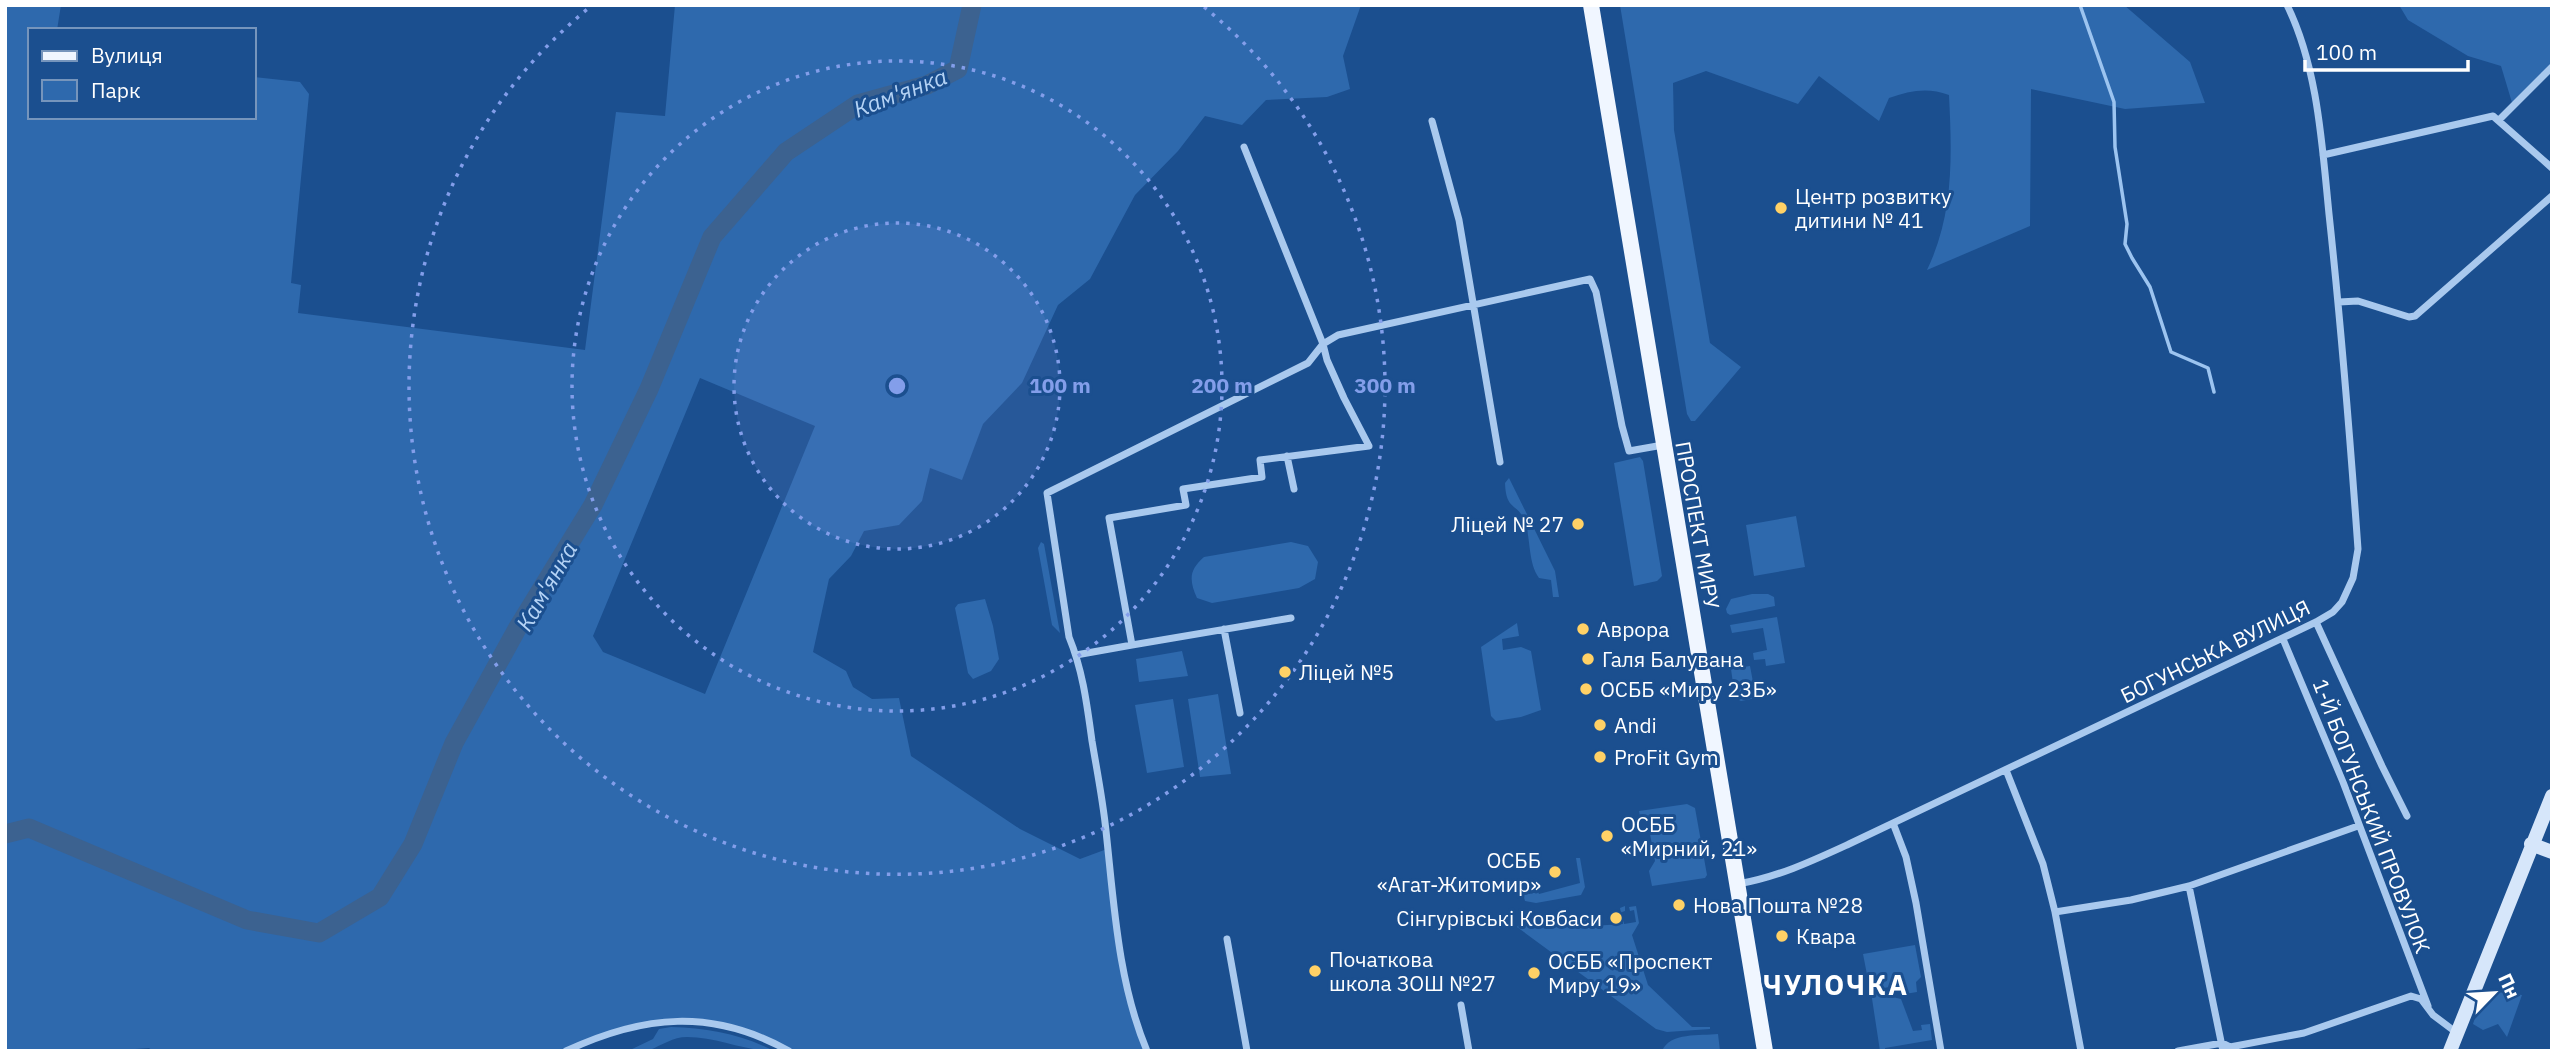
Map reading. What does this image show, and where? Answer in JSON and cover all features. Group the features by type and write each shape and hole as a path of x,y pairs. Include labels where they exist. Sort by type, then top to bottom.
{"main road":[{"name":"ПРОСПЕКТ МИРУ","path":"1591,5 1765,1051"}],"street":[{"name":"БОГУНСЬКА ВУЛИЦЯ","path":"1738,884 1795,869 2283,639 2333,612 2342,602 2353,578 2358,549 2339,302 2314,99 2299,30 2287,5"},
{"path":"2499,120 2552,67"},
{"path":"2323,155 2493,116 2552,168"},
{"path":"1432,121 1459,220 1500,462"},
{"path":"1132,645 1110,518 1186,505 1183,489 1262,477 1260,460 1369,446 1327,360 1244,147"},
{"path":"2339,302 2358,301 2409,317 2415,316 2552,196"},
{"path":"1147,1051 1140,1035 1121,958 1106,832 1084,688 1069,637 1047,493 1308,363 1323,344 1338,335 1590,279 1596,292 1629,451 1663,445"},
{"path":"1287,456 1294,489"},
{"path":"1076,655 1290,618"},
{"path":"2316,622 2407,816"},
{"path":"1224,629 1240,713"},
{"name":"1-Й БОГУНСЬКИЙ ПРОВУЛОК","path":"2283,639 2343,782 2428,1006"},
{"path":"2006,770 2043,864 2055,912 2081,1051"},
{"path":"2450,1051 2552,796"},
{"path":"1893,823 1906,857 1916,903 1941,1051"},
{"path":"2055,912 2131,900 2189,886 2358,826"},
{"path":"2531,844 2552,852"},
{"path":"2189,886 2222,1047"},
{"path":"1227,939 1247,1051"},
{"path":"2178,1051 2230,1047 2304,1033 2411,996 2421,999 2433,1014 2457,1033"},
{"path":"1461,1005 1469,1051"},
{"path":"566,1051 607,1033 632,1026 679,1020 730,1026 767,1039 789,1051"}],"green space":[{"path":"5,5 61,5 57,28 28,28 28,119 256,119 256,77 300,82 309,94 291,283 301,285 298,313 585,350 616,112 665,116 675,5 1361,5 1343,56 1350,89 1327,97 1266,100 1242,125 1205,116 1178,151 1135,195 1090,279 1058,305 1022,383 983,424 962,480 930,468 922,501 899,525 864,531 851,556 829,579 813,652 846,671 853,687 872,699 899,698 911,756 1020,829 1080,859 1107,849 1121,958 1147,1051 789,1051 716,1023 632,1026 566,1051 153,1051 149,1048 109,1051 5,1051","holes":["700,378 815,426 705,694 603,652 593,636"]},
{"path":"1620,5 2124,5 2190,62 2205,103 2125,109 2031,89 2030,226 1927,270 1936,249 1947,206 1951,140 1949,95 1919,91 1889,98 1879,121 1819,76 1798,104 1706,71 1673,83 1674,130 1710,343 1741,367 1695,421 1691,421 1687,414"},
{"path":"2399,5 2552,5 2552,67 2513,106 2501,66 2468,56 2408,20"},
{"path":"1640,457 1643,461 1662,576 1657,581 1634,586 1614,463"},
{"path":"1509,478 1555,571 1559,597 1553,597 1551,580 1539,578 1535,572 1525,522 1510,503 1506,492 1505,483"},
{"path":"1796,516 1805,567 1754,576 1746,525"},
{"path":"1041,542 1044,544 1060,633 1052,625 1038,548"},
{"path":"1291,542 1308,546 1318,562 1315,579 1299,588 1212,603 1197,598 1192,576 1195,566 1204,557"},
{"path":"1752,594 1768,594 1774,597 1775,606 1730,615 1727,613 1731,599"},
{"path":"985,599 999,659 991,671 973,679 968,673 955,608 958,604"},
{"path":"1777,617 1785,663 1766,666 1765,659 1754,660 1753,653 1767,650 1763,628 1732,633 1730,625"},
{"path":"1517,623 1519,636 1502,639 1503,650 1521,647 1531,651 1541,710 1496,721 1491,716 1481,647"},
{"path":"1182,651 1188,676 1139,682 1136,659"},
{"path":"1750,666 1756,698 1741,701 1735,698 1731,669"},
{"path":"1218,694 1231,774 1200,777 1188,699"},
{"path":"1173,699 1184,767 1147,773 1135,705"},
{"path":"1687,804 1695,808 1707,875 1705,878 1652,886 1649,871 1655,861 1648,823 1640,816 1639,811"},
{"path":"1576,858 1580,858 1585,887 1581,895 1536,903 1525,901 1521,886 1527,885 1529,894 1539,894 1580,883"},
{"path":"1625,906 1625,911 1622,912 1624,924 1636,922 1634,910 1630,911 1629,907 1636,906 1639,923 1632,935 1648,985 1692,1027 1710,1029 1667,1032 1656,1029 1517,927 1532,919 1548,925 1590,919 1592,926 1623,924 1620,908"},
{"path":"1915,945 1921,977 1916,982 1917,992 1905,994 1903,985 1870,990 1863,954"},
{"path":"1871,992 1901,999 1913,1031 1922,1030 1921,1025 1930,1024 1932,1040 1880,1051"},
{"path":"2497,992 2522,995 2507,1037 2498,1024 2483,1030 2473,1024 2481,999"},
{"path":"671,1027 724,1033 774,1051 682,1037 650,1050 628,1051 653,1039 659,1029"},
{"path":"1718,1034 1720,1051 1662,1051 1666,1045 1678,1038"}],"waterway":[{"name":"Кам'янка","path":"5,834 29,828 247,920 319,933 380,897 413,844 454,743 517,629 593,505 649,389 712,237 786,152 858,104 927,85 958,69 972,5"},
{"path":"2080,5 2114,102 2115,147 2127,224 2125,244 2150,287 2171,352 2208,368 2214,392"}],"place":[{"name":"Центр розвитку дитини № 41","path":"1781,208"},
{"name":"Ліцей № 27","path":"1578,524"},
{"name":"Аврора","path":"1583,629"},
{"name":"Галя Балувана","path":"1588,659"},
{"name":"Ліцей №5","path":"1285,672"},
{"name":"ОСББ «Миру 23Б»","path":"1586,689"},
{"name":"Andi","path":"1600,725"},
{"name":"ProFit Gym","path":"1600,757"},
{"name":"ОСББ «Мирний, 21»","path":"1607,836"},
{"name":"ОСББ «Агат-Житомир»","path":"1555,872"},
{"name":"Нова Пошта №28","path":"1679,905"},
{"name":"Сінгурівські Ковбаси","path":"1616,918"},
{"name":"Квара","path":"1782,936"},
{"name":"Початкова школа ЗОШ №27","path":"1315,971"},
{"name":"ОСББ «Проспект Миру 19»","path":"1534,973"}],"district":[{"name":"ЧУЛОЧКА","path":"1836,984"}]}
